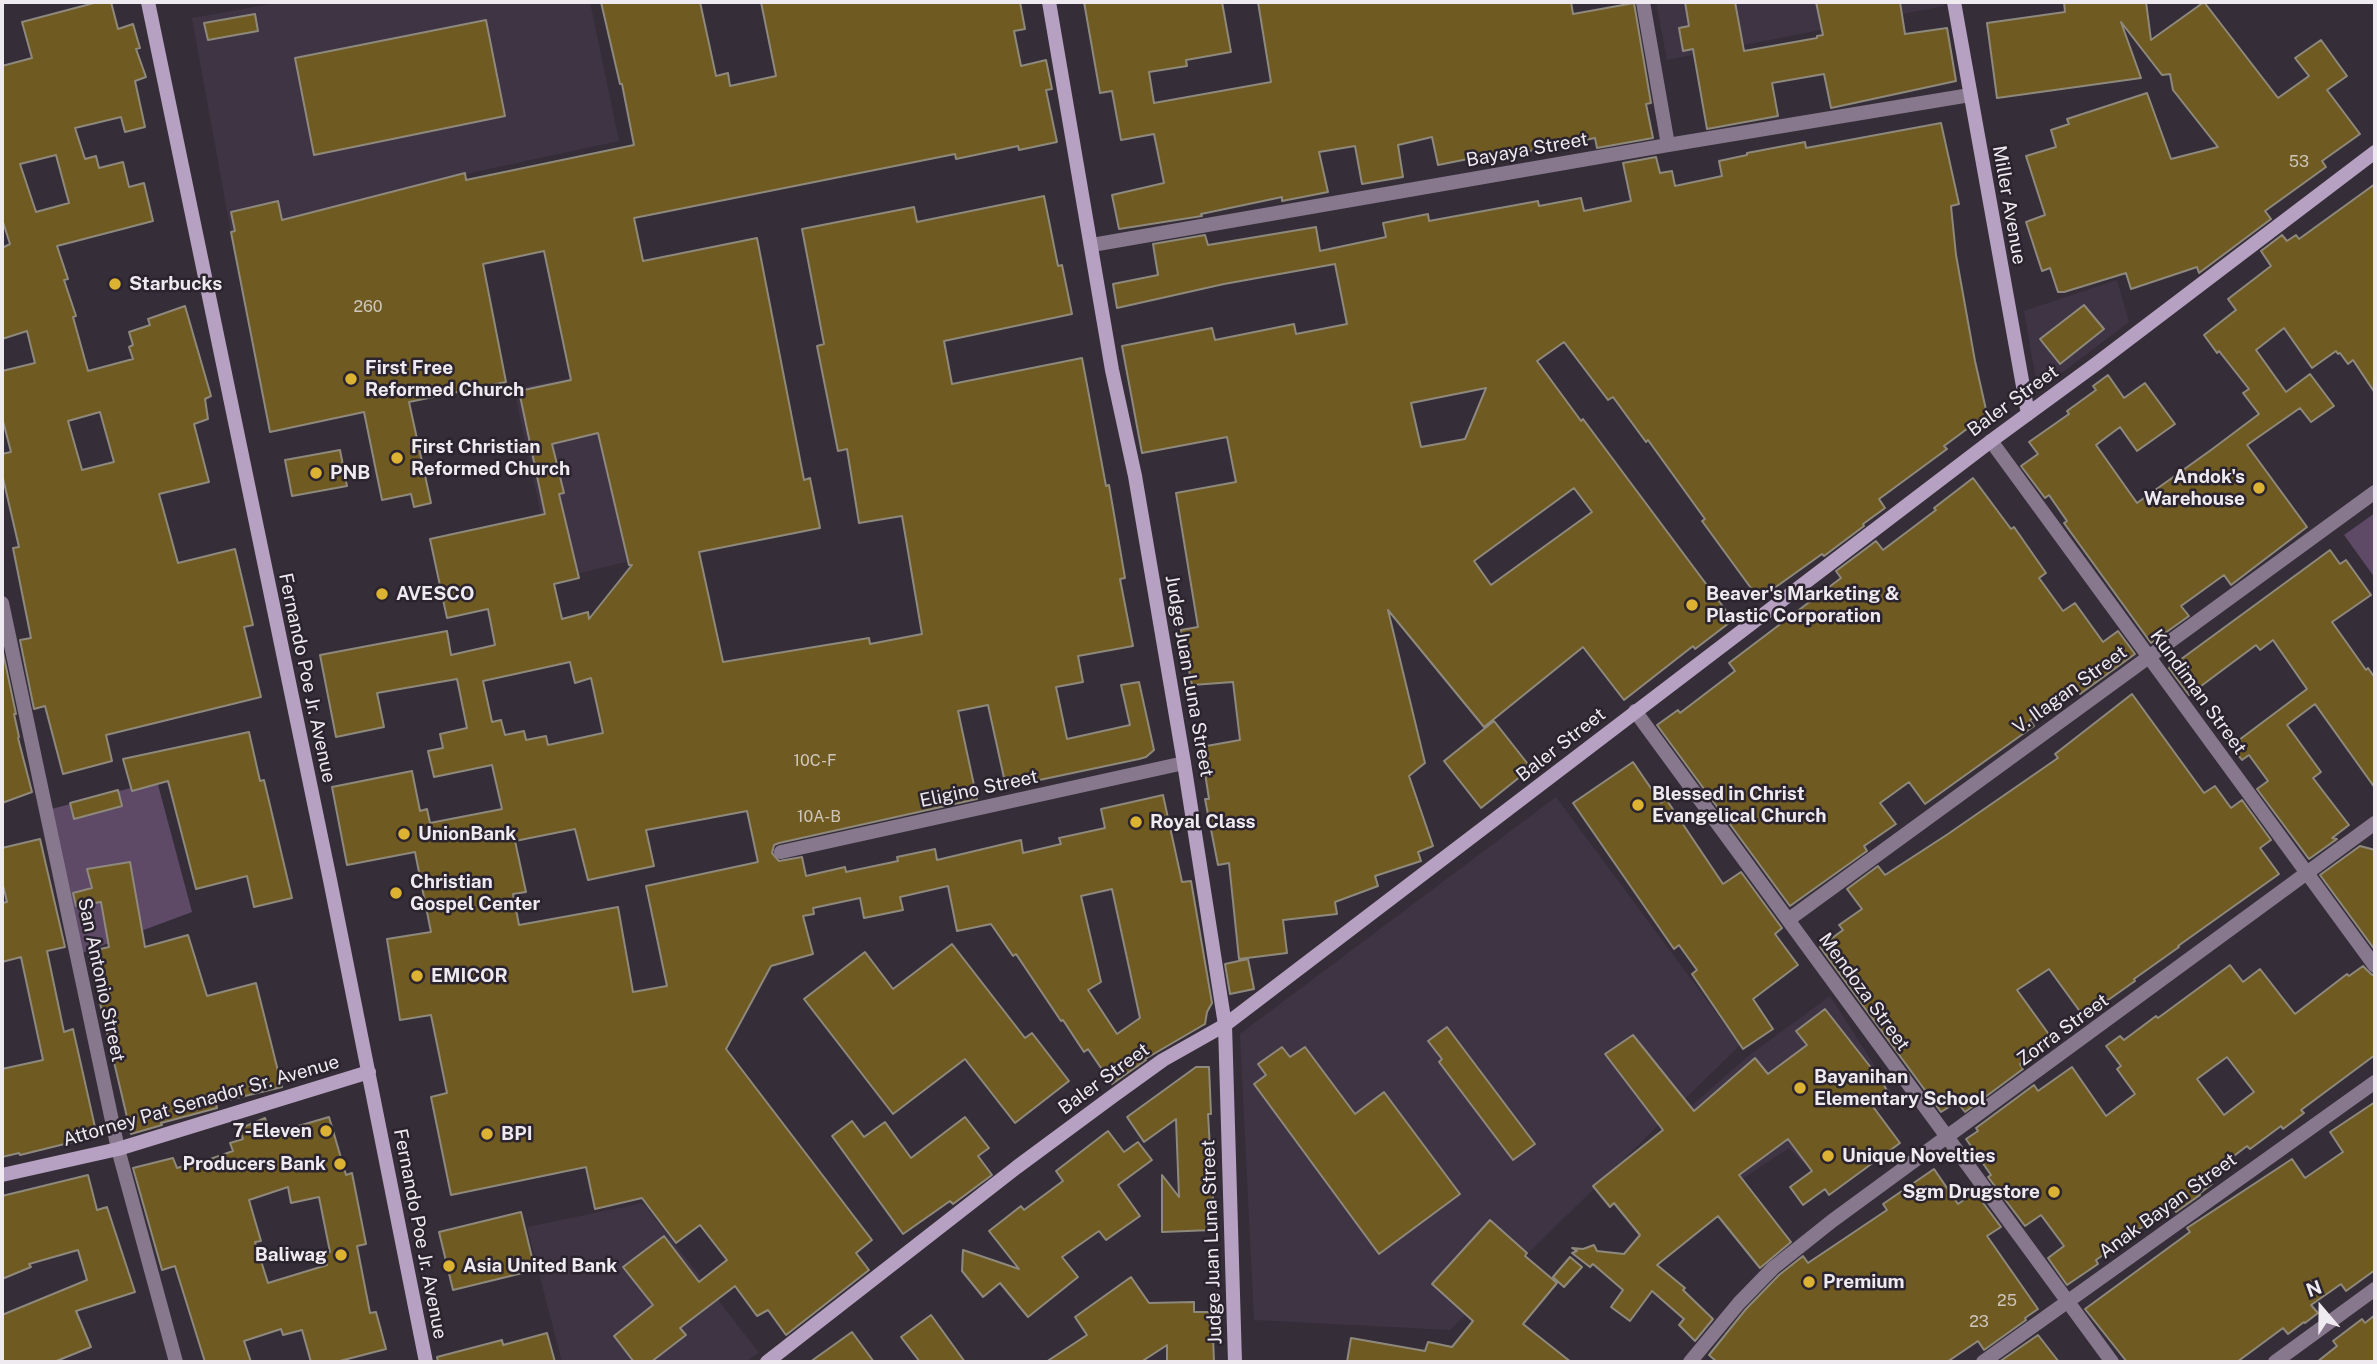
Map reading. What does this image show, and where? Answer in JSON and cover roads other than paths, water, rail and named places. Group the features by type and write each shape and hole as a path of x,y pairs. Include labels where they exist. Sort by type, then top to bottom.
{"street":[{"name":"Fernando Poe Jr. Avenue","path":"148,2 369,1072 426,1362"},
{"name":"Judge Juan Luna Street","path":"1049,2 1112,370 1135,476 1225,1025 1235,1362"},
{"path":"1643,2 1668,145"},
{"name":"Miller Avenue","path":"1954,2 2028,414"},
{"name":"Bayaya Street","path":"1092,245 1970,95"},
{"name":"Baler Street","path":"767,1362 1017,1167 1163,1060 1225,1025 1635,711 2375,152"},
{"name":"Kundiman Street","path":"1991,441 2375,966"},
{"name":"V. Ilagan Street","path":"1788,920 2375,492"},
{"name":"San Antonio Street","path":"2,603 118,1149 176,1362"},
{"name":"Mendoza Street","path":"1635,711 2112,1362"},
{"name":"Eligino Street","path":"781,852 1184,763"},
{"name":"Zorra Street","path":"1690,1362 1738,1303 1773,1268 2375,823"},
{"name":"Attorney Pat Senador Sr. Avenue","path":"2,1175 118,1149 369,1072"},
{"name":"Anak Bayan Street","path":"1983,1362 2375,1082"},
{"path":"2275,1362 2375,1289"}],"place":[{"name":"Starbucks","path":"115,284"},
{"name":"First Free Reformed Church","path":"351,379"},
{"name":"First Christian Reformed Church","path":"397,458"},
{"name":"PNB","path":"316,473"},
{"name":"Andok's Warehouse","path":"2259,488"},
{"name":"AVESCO","path":"382,594"},
{"name":"Beaver's Marketing & Plastic Corporation","path":"1692,605"},
{"name":"Blessed in Christ Evangelical Church","path":"1638,805"},
{"name":"Royal Class","path":"1136,822"},
{"name":"UnionBank","path":"404,834"},
{"name":"Christian Gospel Center","path":"396,893"},
{"name":"EMICOR","path":"417,976"},
{"name":"Bayanihan Elementary School","path":"1800,1088"},
{"name":"7-Eleven","path":"326,1131"},
{"name":"BPI","path":"487,1134"},
{"name":"Unique Novelties","path":"1828,1156"},
{"name":"Producers Bank","path":"340,1164"},
{"name":"Sgm Drugstore","path":"2054,1192"},
{"name":"Baliwag","path":"341,1255"},
{"name":"Asia United Bank","path":"449,1266"},
{"name":"Premium","path":"1809,1282"}]}
